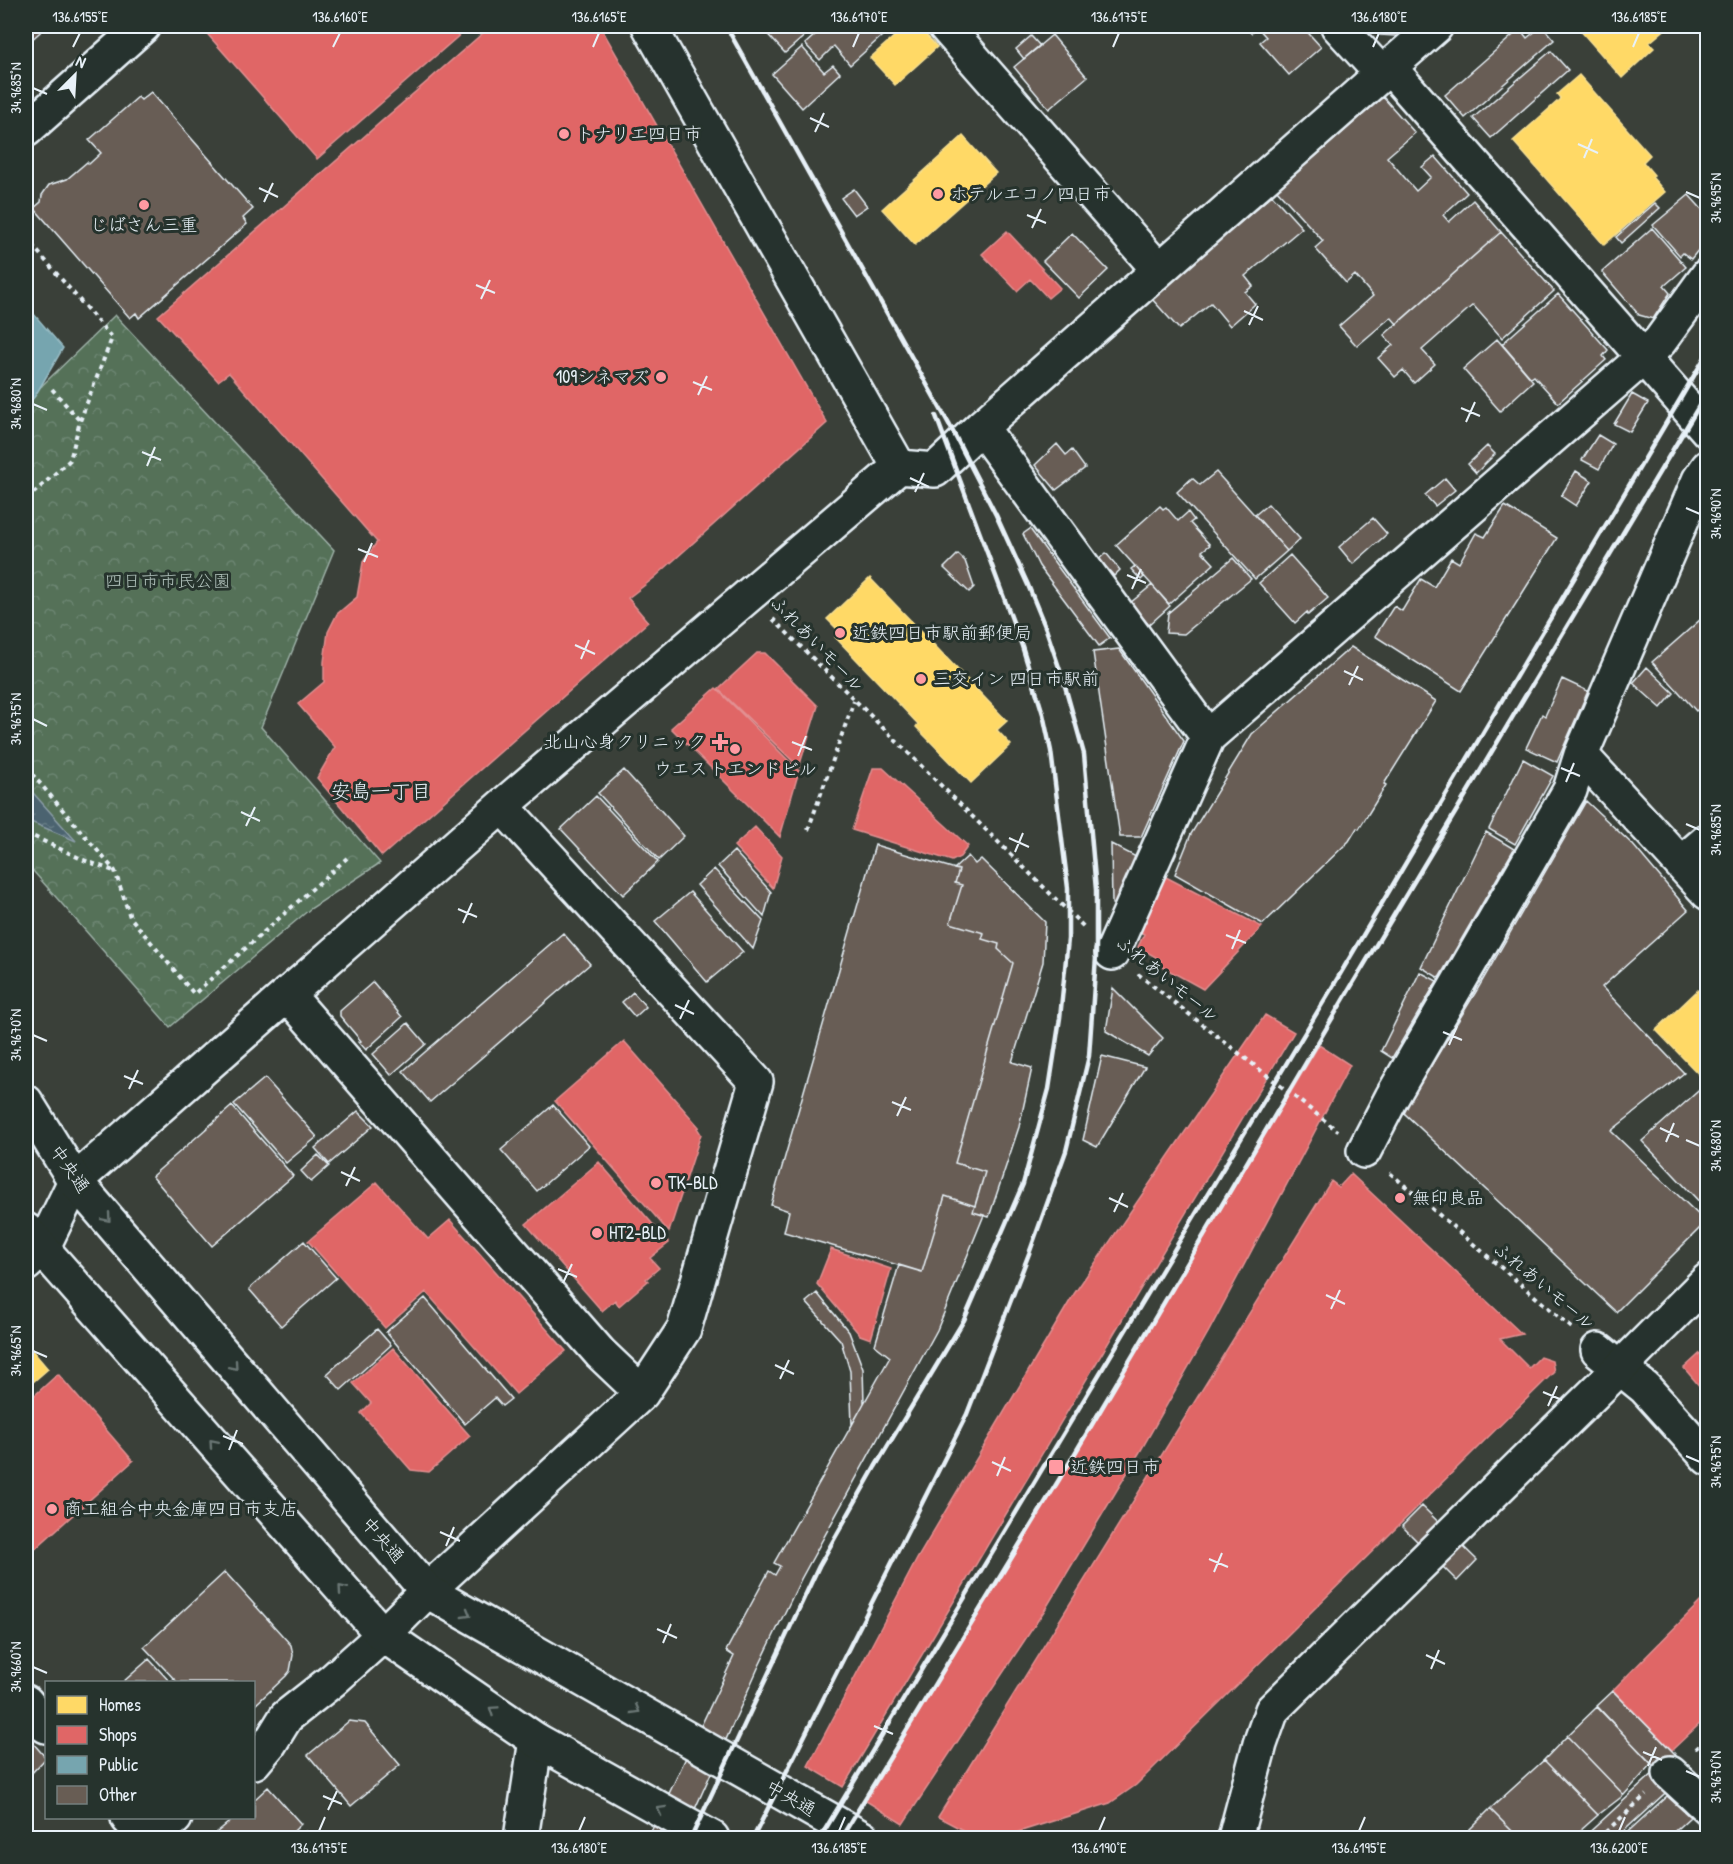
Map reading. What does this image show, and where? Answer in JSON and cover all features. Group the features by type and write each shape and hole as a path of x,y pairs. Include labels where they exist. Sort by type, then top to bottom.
{"street":[{"path":"26,130 143,26"},
{"path":"649,26 899,467"},
{"path":"945,26 1159,270"},
{"path":"1338,26 1385,70 1644,357 1707,431"},
{"path":"712,1839 536,1740 383,1635 31,1248 75,1181 502,806 899,467 935,470 1436,26"},
{"path":"1112,953 1208,737 1644,357 1660,341 1707,275"},
{"path":"981,427 1208,737"},
{"path":"1364,1151 1398,1087 1570,790 1581,755 1694,491 1707,467"},
{"path":"1581,755 1707,892"},
{"path":"255,1761 270,1743 286,1717 333,1680 383,1635 427,1591 642,1393 684,1329 756,1082 502,806"},
{"path":"1681,863 1707,840"},
{"path":"287,994 600,1353 642,1393"},
{"name":"中央通","path":"26,1102 75,1181 427,1591 862,1839"},
{"path":"1235,1839 1260,1744 1272,1710 1610,1359 1707,1280"},
{"path":"1610,1359 1645,1388 1707,1458"},
{"path":"26,1702 45,1725"},
{"path":"521,1839 536,1740"},
{"path":"1670,1773 1707,1808"},
{"path":"129,1819 148,1839 175,1819"}],"path":[{"path":"26,238 112,338 80,422 70,460 26,500"},
{"path":"52,389 80,422"},
{"name":"ふれあいモール","path":"750,594 854,701 1049,894 1112,953 1364,1151 1610,1359"},
{"path":"808,830 854,701"},
{"path":"26,767 115,871 130,917 194,994 347,858"},
{"path":"26,833 86,861 115,871"}],"green space":[{"name":"四日市市民公園","path":"115,315 334,550 261,727 380,863 310,909 170,1027 26,863 26,401"}],"water":[{"path":"26,785 76,841 26,820"}],"building: Homes":[{"path":"906,26 918,26 937,47 895,85 870,58"},
{"path":"1581,26 1669,26 1649,43 1654,48 1622,78 1578,28"},
{"path":"1579,75 1650,155 1643,162 1665,192 1604,245 1513,141 1559,100 1557,94"},
{"path":"963,136 996,173 915,245 882,209"},
{"name":"三交イン 四日市駅前","path":"870,578 1007,721 997,730 1011,745 971,783 916,727 918,724 835,637 840,632 827,619"},
{"path":"1698,990 1708,1000 1708,1084 1656,1030"},
{"path":"26,1343 48,1369 26,1388"}],"building: Shops":[{"path":"207,26 470,26 317,159 203,29"},
{"path":"491,26 600,26 827,423 654,578 628,598 648,622 382,856 317,778 335,747 298,704 324,682 328,632 337,614 357,597 363,562 377,542 229,373 218,381 158,316"},
{"path":"1007,231 1060,288 1048,298 1030,279 1017,291 982,254"},
{"path":"757,653 765,653 818,706 799,767 718,689"},
{"name":"ウエストエンドビル","path":"716,688 799,771 780,837 671,728"},
{"path":"873,768 883,768 968,846 960,857 952,861 852,830"},
{"path":"755,827 782,856 773,888 734,846"},
{"path":"1164,876 1262,927 1203,989 1159,965 1161,960 1138,947 1144,934 1137,930"},
{"path":"1265,1015 1294,1032 843,1787 808,1766 917,1559 1074,1294"},
{"name":"TK-BLD","path":"624,1041 699,1127 697,1128 701,1134 669,1232 555,1101"},
{"path":"1319,1045 1350,1065 1209,1331 1046,1608 903,1824 866,1801"},
{"name":"HT2-BLD","path":"599,1162 669,1243 650,1258 659,1268 646,1279 648,1281 619,1306 615,1300 602,1311 526,1224"},
{"path":"1351,1174 1522,1334 1500,1339 1529,1368 1540,1357 1552,1361 1554,1372 1136,1785 1110,1803 999,1838 978,1838 938,1817 1331,1181 1339,1187"},
{"path":"377,1182 428,1239 450,1220 566,1351 516,1394 426,1292 385,1328 308,1241"},
{"path":"831,1249 891,1269 871,1339 860,1335 817,1284"},
{"path":"1708,1347 1708,1396 1684,1368"},
{"path":"393,1348 470,1436 429,1472 411,1470 361,1413 371,1403 353,1383"},
{"name":"商工組合中央金庫四日市支店","path":"58,1374 133,1461 26,1557 26,1403"},
{"path":"1708,1594 1708,1716 1672,1750 1613,1690"}],"building: Public":[{"path":"26,305 63,348 26,407"}],"building: Other":[{"path":"26,26 47,26 29,42 26,38"},
{"path":"760,26 816,26 785,53"},
{"path":"825,26 872,26 882,36 850,65 834,46 820,60 805,44"},
{"path":"872,26 886,26 878,32"},
{"path":"1244,26 1302,26 1321,47 1289,75 1260,42 1266,37 1258,28 1251,33"},
{"path":"1372,26 1408,26 1397,36 1380,35"},
{"path":"1542,26 1554,40 1465,118 1445,95 1520,29 1527,38"},
{"path":"1052,35 1087,77 1049,109 1014,67"},
{"path":"1031,36 1040,46 1024,59 1016,49"},
{"path":"802,47 824,72 833,65 840,73 802,108 772,74"},
{"path":"1551,51 1568,70 1491,138 1473,118"},
{"name":"じばさん三重","path":"151,92 253,209 243,218 247,224 139,318 136,313 130,318 34,208 41,202 42,195 49,185 67,179 101,153 89,140 138,97 141,100"},
{"path":"1383,97 1415,133 1387,157 1416,191 1431,177 1422,167 1435,156 1467,193 1443,215 1449,222 1473,200 1501,232 1397,324 1391,317 1357,346 1339,326 1373,296 1355,275 1346,283 1315,248 1323,241 1277,190"},
{"path":"854,189 867,206 854,215 841,198"},
{"path":"1272,195 1302,228 1245,276 1253,286 1245,292 1255,304 1230,326 1211,303 1179,329 1152,299"},
{"path":"1689,195 1708,216 1708,238 1691,259 1683,253 1680,256 1653,225"},
{"path":"1655,203 1660,208 1621,243 1616,237"},
{"path":"1652,228 1686,267 1664,286 1670,293 1653,319 1639,315 1602,272"},
{"path":"1501,232 1554,291 1502,338 1473,305 1422,350 1435,364 1414,383 1403,370 1395,377 1378,358 1393,345 1384,335"},
{"path":"1072,233 1108,270 1079,298 1043,261"},
{"path":"1558,294 1608,350 1603,356 1606,360 1558,403 1534,376 1531,378 1502,344"},
{"path":"1497,339 1533,381 1500,411 1463,369"},
{"path":"1632,394 1648,403 1630,432 1614,424"},
{"path":"1598,435 1613,444 1599,469 1582,460"},
{"path":"1057,444 1066,455 1072,450 1085,468 1056,490 1035,465"},
{"path":"1487,446 1495,454 1476,473 1468,464"},
{"path":"1576,471 1592,481 1576,506 1561,496"},
{"path":"1216,472 1287,551 1255,579 1177,492 1192,478 1200,485"},
{"path":"1445,478 1455,490 1435,506 1425,495"},
{"path":"1268,504 1300,539 1287,551 1255,515"},
{"path":"1160,506 1163,509 1166,507 1178,521 1188,512 1194,520 1190,523 1210,545 1202,551 1214,564 1169,604 1116,545"},
{"path":"1505,506 1557,538 1461,691 1375,636 1394,606 1402,611 1421,579 1434,587 1451,558 1459,563 1476,533 1485,537"},
{"path":"1373,518 1387,534 1353,564 1339,547"},
{"path":"1030,529 1110,638 1099,646 1039,566 1023,534"},
{"path":"1106,553 1120,570 1114,576 1099,559"},
{"path":"958,554 965,561 974,587 969,592 944,568"},
{"path":"1290,555 1328,598 1295,623 1259,583"},
{"path":"1233,558 1251,579 1184,634 1166,633 1168,613"},
{"path":"1135,566 1144,577 1141,580 1131,569"},
{"path":"1152,585 1170,606 1149,625 1130,603"},
{"path":"1708,613 1708,701 1696,711 1652,662"},
{"path":"1351,647 1436,701 1359,829 1357,828 1349,841 1263,924 1175,874 1191,834 1252,734"},
{"path":"1119,649 1184,741 1141,837 1120,837 1093,652"},
{"path":"1647,667 1674,693 1661,708 1633,683"},
{"path":"1562,679 1588,691 1557,762 1526,748 1542,714 1545,716"},
{"path":"1708,707 1708,720 1701,712"},
{"path":"1523,759 1553,776 1515,844 1489,829"},
{"path":"624,770 684,836 659,860 598,793"},
{"path":"596,796 658,862 623,895 561,829"},
{"path":"1586,801 1633,845 1688,910 1602,987 1684,1073 1611,1131 1706,1222 1616,1312 1403,1112 1477,990"},
{"path":"1486,832 1514,849 1439,978 1421,967"},
{"path":"1111,844 1140,859 1119,906 1112,904"},
{"path":"875,845 959,870 955,883 962,885 950,923 984,933 982,939 999,944 998,949 1013,963 955,1163 985,1172 975,1206 945,1196 922,1272 784,1232 789,1211 771,1205"},
{"path":"734,851 771,892 764,917 718,866"},
{"path":"968,856 975,864 981,859 1045,922 1043,962 1012,1062 1032,1068 1019,1127 989,1217 973,1212 985,1172 955,1163 1013,963 998,949 999,944 982,939 984,933 950,923 962,885 955,883 959,870 954,869"},
{"path":"714,869 763,921 753,949 697,885"},
{"path":"690,892 743,952 707,982 655,921"},
{"path":"563,933 590,964 430,1102 403,1071"},
{"path":"1420,972 1437,981 1392,1058 1381,1051"},
{"path":"373,982 402,1017 366,1050 340,1016 340,1011"},
{"path":"1113,988 1163,1038 1148,1056 1106,1031"},
{"path":"633,992 646,1007 635,1017 622,1002"},
{"path":"408,1023 426,1044 391,1075 373,1054"},
{"path":"1102,1056 1145,1067 1097,1147 1083,1140"},
{"path":"265,1078 317,1137 286,1163 234,1104"},
{"path":"1705,1085 1708,1088 1708,1211 1642,1141"},
{"path":"553,1105 589,1146 537,1191 501,1150"},
{"path":"232,1106 293,1176 212,1246 152,1176"},
{"path":"358,1111 373,1126 329,1164 315,1148"},
{"path":"318,1155 329,1166 311,1182 301,1171"},
{"path":"945,1196 975,1206 973,1212 984,1215 937,1330 801,1579 758,1668 682,1838 648,1838 734,1656 726,1651 769,1571 775,1575 780,1566 774,1563 890,1357 875,1345 899,1265 922,1272"},
{"path":"304,1241 336,1278 281,1326 249,1289"},
{"path":"817,1293 849,1332 863,1369 864,1403 852,1425 850,1371 841,1341 806,1302"},
{"path":"425,1298 511,1399 502,1406 495,1398 465,1424 386,1332"},
{"path":"377,1329 391,1345 341,1390 327,1374"},
{"path":"1422,1506 1477,1560 1457,1581 1402,1526"},
{"path":"225,1572 291,1645 293,1655 290,1671 255,1705 255,1681 176,1681 144,1647"},
{"path":"149,1659 169,1681 124,1681"},
{"path":"1613,1691 1675,1754 1687,1773 1616,1838 1583,1838 1657,1770 1597,1706"},
{"path":"1597,1707 1652,1764 1624,1795 1567,1736"},
{"path":"349,1721 365,1723 400,1765 351,1806 308,1755"},
{"path":"26,1735 45,1759 26,1779"},
{"path":"1567,1736 1624,1795 1598,1815 1544,1760"},
{"path":"1544,1760 1598,1815 1572,1838 1519,1838 1490,1809"},
{"path":"268,1787 301,1824 285,1838 210,1838 233,1819 255,1819 255,1799"},
{"path":"1667,1796 1690,1817 1667,1838 1621,1838"},
{"path":"1490,1809 1519,1838 1461,1838"},
{"path":"306,1831 312,1838 298,1838"},
{"path":"1683,1832 1694,1832 1697,1838 1681,1838"}],"railway":[{"path":"726,26 949,424 996,515 1028,585 1063,679 1084,754 1096,890 1096,957 1089,1056 1066,1151 1030,1251 967,1414 753,1838"},
{"path":"820,1838 1333,986 1708,352"},
{"path":"841,1838 1071,1460 1708,391"},
{"path":"691,1838 819,1566 875,1467 964,1320 1023,1184 1049,1089 1060,1018 1068,939 1068,888 1051,751 1043,714 1022,646 936,416"}],"place":[{"name":"トナリエ四日市","path":"564,134"},
{"name":"ホテルエコノ四日市","path":"938,194"},
{"name":"じばさん三重","path":"144,205"},
{"name":"109シネマズ","path":"661,377"},
{"name":"近鉄四日市駅前郵便局","path":"840,633"},
{"name":"三交イン 四日市駅前","path":"921,679"},
{"name":"北山心身クリニック","path":"720,742"},
{"name":"ウエストエンドビル","path":"735,749"},
{"name":"TK-BLD","path":"656,1183"},
{"name":"無印良品","path":"1400,1198"},
{"name":"HT2-BLD","path":"597,1233"},
{"name":"近鉄四日市","path":"1056,1467"},
{"name":"商工組合中央金庫四日市支店","path":"52,1509"}],"district":[{"name":"安島一丁目","path":"381,791"}]}
